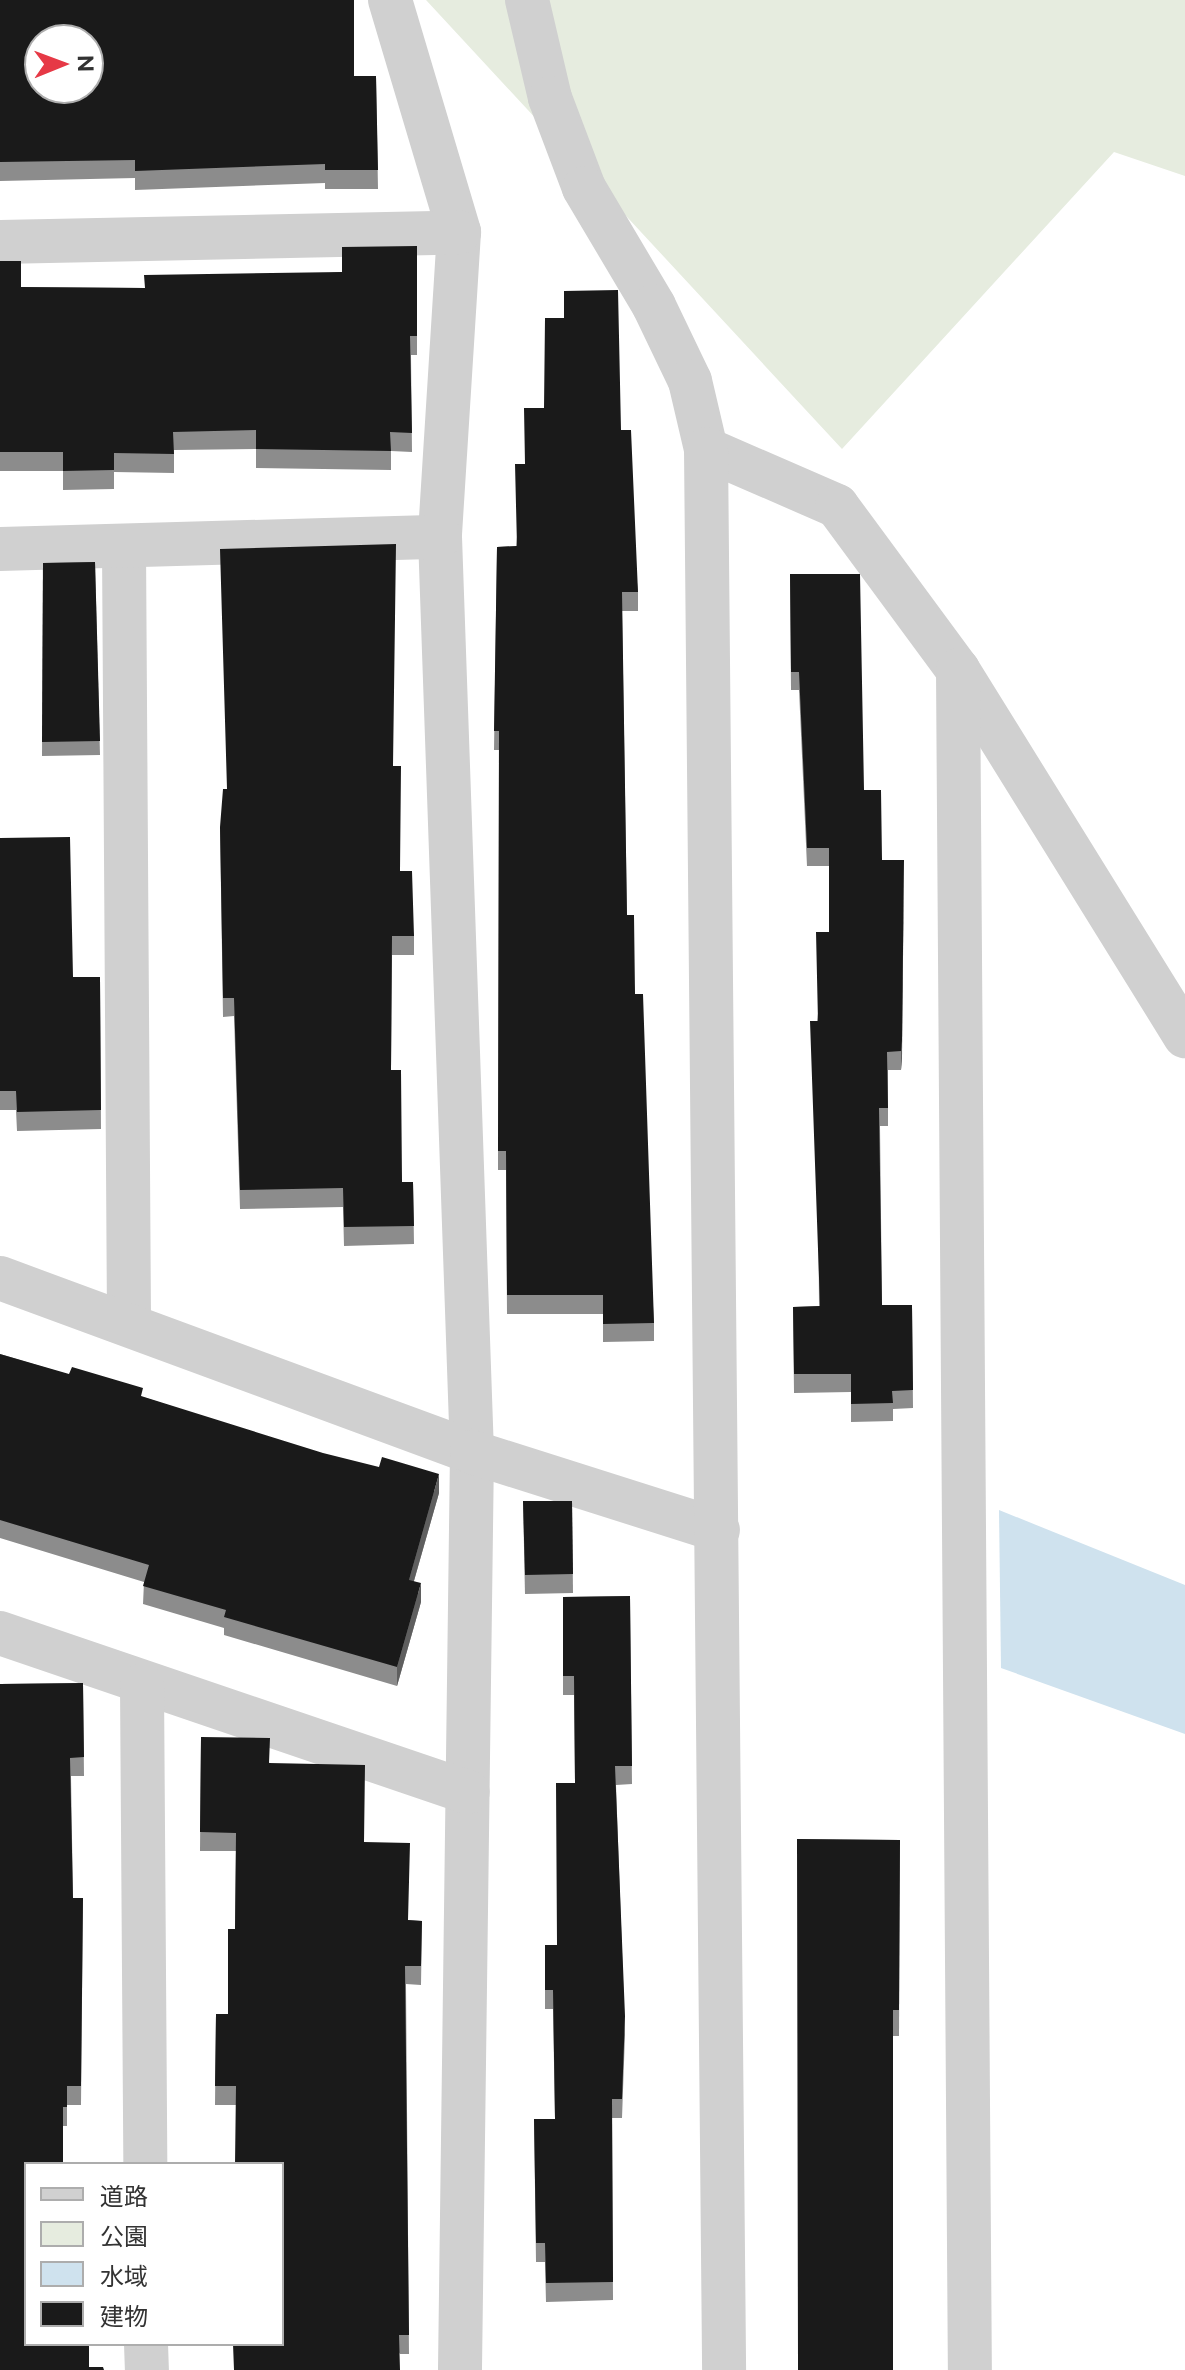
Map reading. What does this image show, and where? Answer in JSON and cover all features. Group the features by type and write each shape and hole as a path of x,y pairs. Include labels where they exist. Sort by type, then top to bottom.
{"street":[{"path":"390,0 459,232 440,537 472,1452 460,2370"},
{"path":"527,0 550,98 584,188 654,306 690,381 706,449 724,2370"},
{"path":"0,242 459,232"},
{"path":"706,449 837,506 958,670 1185,1036"},
{"path":"0,549 440,537"},
{"path":"124,547 129,1324"},
{"path":"958,670 970,2370"},
{"path":"0,1278 472,1452 718,1530"},
{"path":"0,1633 142,1685 468,1792"},
{"path":"142,1685 145,2162"},
{"path":"146,2346 147,2370"}],"green space":[{"path":"426,0 1185,0 1185,176 1114,152 842,449"}],"water":[{"path":"999,1510 1185,1585 1185,1734 1001,1668"}],"building":[{"path":"0,0 354,0 354,76 376,76 378,170 325,170 325,164 135,171 135,160 0,162"},
{"path":"417,246 417,336 410,336 412,433 390,432 391,451 256,449 256,430 173,432 174,454 114,453 114,470 63,471 63,452 0,452 0,261 21,261 21,287 145,288 144,275 342,272 342,247"},
{"path":"618,290 621,430 631,430 638,592 622,592 627,915 634,915 635,994 643,994 654,1323 603,1324 603,1295 507,1295 506,1151 498,1151 499,731 494,731 497,547 517,546 515,464 525,464 524,408 544,408 545,318 564,318 564,291"},
{"path":"396,544 393,766 401,766 400,871 412,871 414,936 392,936 391,1070 401,1070 402,1182 413,1182 414,1226 344,1227 343,1188 240,1190 234,998 223,998 220,827 223,789 227,789 220,549"},
{"path":"95,562 100,741 42,742 43,563"},
{"path":"790,574 860,574 864,790 881,790 882,860 904,860 901,1051 887,1052 888,1108 879,1108 882,1305 912,1305 913,1390 892,1391 893,1403 851,1404 851,1374 794,1374 793,1307 820,1306 810,1021 818,1021 816,932 829,932 829,848 807,848 799,672 791,672"},
{"path":"70,837 73,977 100,977 101,1110 17,1112 16,1091 0,1091 0,838"},
{"path":"0,1354 69,1374 72,1367 143,1388 141,1396 323,1453 379,1467 382,1457 439,1474 409,1580 421,1583 397,1667 224,1617 226,1610 143,1586 149,1565 0,1520"},
{"path":"523,1501 572,1501 573,1574 525,1575"},
{"path":"630,1596 632,1766 615,1766 625,2016 622,2099 612,2099 613,2282 546,2283 545,2243 536,2243 534,2119 555,2119 553,1990 545,1990 545,1945 557,1945 556,1783 575,1783 574,1676 563,1676 563,1597"},
{"path":"83,1683 84,1757 70,1758 73,1898 83,1898 81,2086 67,2086 67,2107 63,2107 63,2162 24,2162 24,2346 89,2346 89,2367 103,2367 104,2370 0,2370 0,1684"},
{"path":"201,1737 270,1738 269,1763 365,1765 364,1842 410,1843 408,1920 422,1921 421,1966 405,1966 409,2335 399,2335 400,2370 234,2370 233,2346 284,2346 284,2162 235,2162 236,2086 215,2086 216,2014 228,2014 228,1929 235,1929 236,1833 200,1832"},
{"path":"797,1839 900,1840 899,2010 893,2010 893,2370 798,2370"}]}
